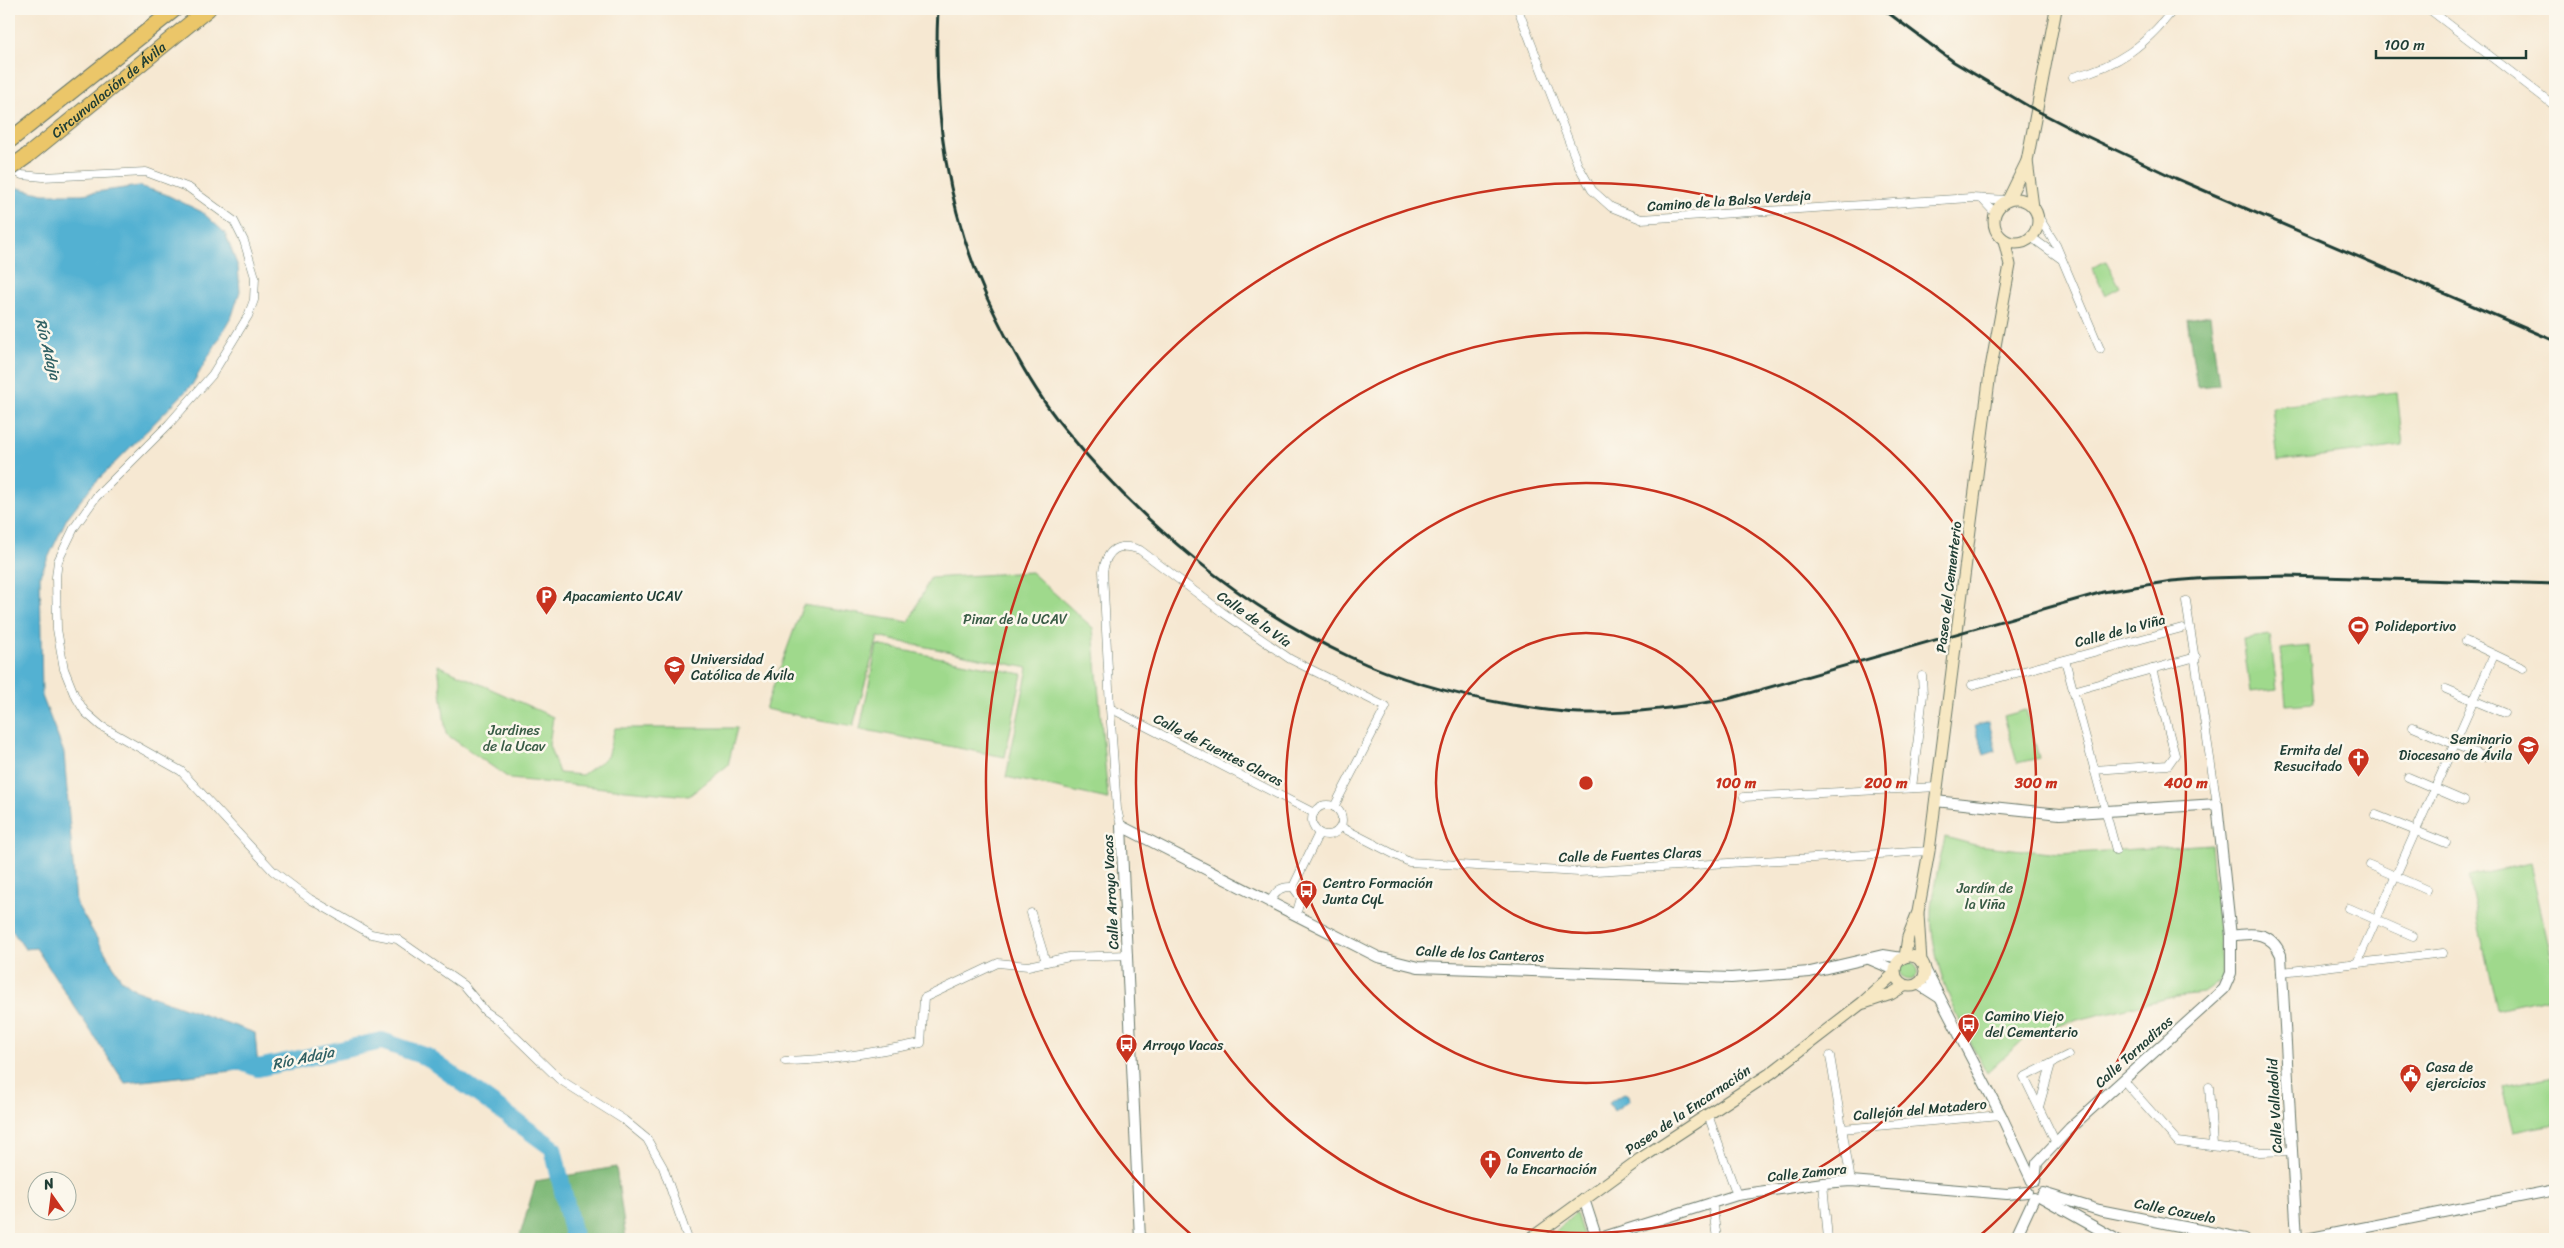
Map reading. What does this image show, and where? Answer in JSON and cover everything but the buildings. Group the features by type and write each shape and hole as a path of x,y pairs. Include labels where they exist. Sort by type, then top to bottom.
{"highway":[{"name":"Circunvalación de Ávila","path":"9,141 174,9"},
{"name":"Circunvalación de Ávila","path":"9,169 208,9"}],"main road":[{"path":"2008,200 2028,161 2056,9"},
{"path":"2028,161 2036,212 2038,225 2027,240 2004,240 1994,228 1995,213 2002,203 2008,200 2022,199 2036,212"},
{"name":"Paseo del Cementerio","path":"2004,240 2010,265"},
{"name":"Paseo del Cementerio","path":"1903,958 1908,937 1918,912 1929,851 1990,373 2010,265 2027,240"},
{"name":"Paseo del Cementerio","path":"1918,912 1923,965"},
{"path":"1914,957 1923,965 1924,976 1918,984 1904,986 1898,980 1895,971 1903,958 1914,957"},
{"name":"Paseo de la Encarnación","path":"1530,1239 1584,1199 1771,1073 1862,1003 1895,971"},
{"name":"Paseo de la Encarnación","path":"1862,1003 1891,994 1904,986"}],"street":[{"name":"Camino de la Balsa Verdeja","path":"1518,9 1578,165 1592,190 1611,207 1641,219 1982,199 2008,200"},
{"path":"2072,77 2126,57 2157,30 2174,9"},
{"path":"2429,9 2555,106"},
{"path":"9,169 22,175 43,177 146,172 189,188 234,221 244,241 255,278 254,300 248,316 212,375 169,424 96,497 74,528 58,561 56,629 64,670 81,706 101,726 180,771 273,871 310,898 371,934 397,939 463,985 485,1011 498,1020 560,1079 624,1120 647,1139 663,1167 688,1239"},
{"path":"1982,199 1995,213"},
{"path":"2036,212 2050,234 2062,259 2100,349"},
{"path":"2027,240 2062,259"},
{"name":"Calle de la Vía","path":"1115,549 1127,545 1140,550 1222,612 1290,659 1386,707 1334,807"},
{"name":"Calle Arroyo Vacas","path":"1115,549 1106,558 1103,571 1117,809 1121,826 1140,1239"},
{"path":"1935,801 2060,814 2106,813 2217,804 2186,601"},
{"name":"Calle de la Viña","path":"1972,685 2182,628"},
{"path":"2466,641 2523,668"},
{"path":"2357,963 2494,655"},
{"path":"2073,691 2196,657"},
{"name":"Calle de la Viña","path":"2065,660 2116,850"},
{"path":"2094,770 2168,765 2175,755 2152,669"},
{"path":"1912,788 1923,695 1922,676"},
{"path":"2446,689 2504,713"},
{"name":"Calle de Fuentes Claras","path":"1110,708 1314,813"},
{"path":"2413,727 2485,757"},
{"path":"2408,777 2464,801"},
{"path":"1744,797 1938,787"},
{"name":"Calle Tornadizos","path":"2015,1239 2036,1195 2027,1186 2034,1181 2037,1163 2056,1143 2224,990 2231,973 2231,936 2217,804"},
{"path":"1321,807 1334,807 1342,818 1341,827 1329,835 1319,833 1314,826 1314,813 1321,807"},
{"path":"2376,815 2446,843"},
{"name":"Calle de los Canteros","path":"1121,826 1378,956 1418,967 1732,978 1810,972 1883,955 1903,958"},
{"name":"Calle de Fuentes Claras","path":"1341,827 1409,862 1579,872 1929,851"},
{"path":"1292,887 1319,833"},
{"path":"2370,865 2427,890"},
{"path":"1270,902 1279,889 1292,887"},
{"path":"1292,887 1301,898 1296,915"},
{"path":"2349,908 2413,936"},
{"path":"1031,913 1046,962"},
{"name":"Calle Valladolid","path":"2231,936 2262,935 2275,942 2281,955 2297,1239"},
{"path":"2282,972 2443,953"},
{"path":"785,1061 867,1054 921,1043 924,998 998,963 1028,966 1069,957 1128,955"},
{"path":"1868,958 1895,971"},
{"name":"Paseo del Cementerio","path":"1923,965 2034,1181 2040,1182 2044,1187 2036,1195"},
{"name":"Paseo del Cementerio","path":"1918,984 1940,998"},
{"path":"2056,1143 2024,1077 2068,1055"},
{"name":"Callejón del Matadero","path":"1830,1056 1851,1181"},
{"path":"2039,1107 2050,1064"},
{"path":"2124,1081 2178,1142 2260,1152 2292,1151"},
{"path":"2209,1087 2213,1145"},
{"path":"1708,1115 1737,1195"},
{"name":"Callejón del Matadero","path":"1842,1129 2001,1115"},
{"name":"Calle Zamora","path":"1597,1239 1737,1195 1823,1183 1851,1181 2036,1195"},
{"path":"1823,1183 1828,1239"},
{"path":"2306,1239 2321,1238 2555,1190"},
{"path":"2036,1195 2105,1236 2116,1239"},
{"name":"Calle Cozuelo","path":"2036,1195 2099,1210 2246,1239"},
{"path":"1584,1199 1597,1239"},
{"path":"1712,1202 1717,1239"},
{"path":"2091,1226 2099,1210"}],"green space":[{"path":"2106,261 2120,287 2105,295 2092,268"},
{"path":"2210,315 2219,385 2197,387 2187,319"},
{"path":"2397,392 2403,446 2278,461 2272,407"},
{"name":"Pinar de la UCAV","path":"1031,572 1093,628 1108,799 1006,777 1028,668 878,637 853,726 765,709 803,605 909,622 930,578"},
{"path":"2270,635 2277,689 2250,692 2243,639"},
{"path":"877,645 1022,674 1005,757 860,729"},
{"path":"2309,646 2314,703 2286,705 2281,649"},
{"name":"Jardines de la Ucav","path":"438,665 553,717 549,745 559,773 582,775 607,757 615,728 737,728 728,765 689,796 510,779 446,734"},
{"path":"2026,710 2039,758 2017,763 2004,716"},
{"name":"Jardín de la Viña","path":"1945,837 1975,845 2060,854 2211,844 2222,979 2203,993 2177,996 2069,1022 2024,1039 1987,1073 1950,998 1937,959 1933,938 1932,899"},
{"path":"2530,863 2555,974 2555,996 2497,1009 2468,877"},
{"path":"1909,962 1915,965 1918,971 1915,977 1909,980 1903,977 1900,971 1903,965"},
{"path":"2555,1076 2555,1124 2513,1132 2502,1086"},
{"path":"616,1167 626,1239 519,1239 536,1181"},
{"path":"1576,1213 1583,1235 1575,1239 1547,1239"}],"water":[{"path":"9,186 44,194 82,194 139,186 165,194 202,212 225,233 238,267 240,291 232,316 192,385 91,487 67,518 40,575 42,696 64,753 76,903 121,979 137,991 255,1033 258,1068 125,1083 36,948 25,949 9,926"},
{"path":"1989,722 1996,751 1984,755 1975,726"},
{"path":"1624,1093 1629,1095 1630,1100 1614,1111 1609,1103"}],"waterway":[{"name":"Río Adaja","path":"237,1060 258,1068 382,1041 427,1057 553,1148 574,1239"}],"railway":[{"path":"938,9 937,46 940,120 952,193 961,228 987,298 1012,349 1041,398 1064,428 1125,496 1194,559 1270,613 1309,636 1369,666 1450,692 1512,705 1575,713 1639,711 1728,699 2103,592 2172,581 2288,576 2555,584"},
{"path":"1883,9 1954,62 2028,106 2082,134 2175,178 2555,341"}],"place":[{"name":"Apacamiento UCAV","path":"547,615"},
{"name":"Polideportivo","path":"2359,645"},
{"name":"Universidad Católica de Ávila","path":"675,686"},
{"name":"Seminario Diocesano de Ávila","path":"2528,766"},
{"name":"Ermita del Resucitado","path":"2358,777"},
{"name":"Centro Formación Junta CyL","path":"1307,910"},
{"name":"Camino Viejo del Cementerio","path":"1969,1043"},
{"name":"Arroyo Vacas","path":"1127,1064"},
{"name":"Casa de ejercicios","path":"2410,1094"},
{"name":"Convento de la Encarnación","path":"1491,1180"}]}
